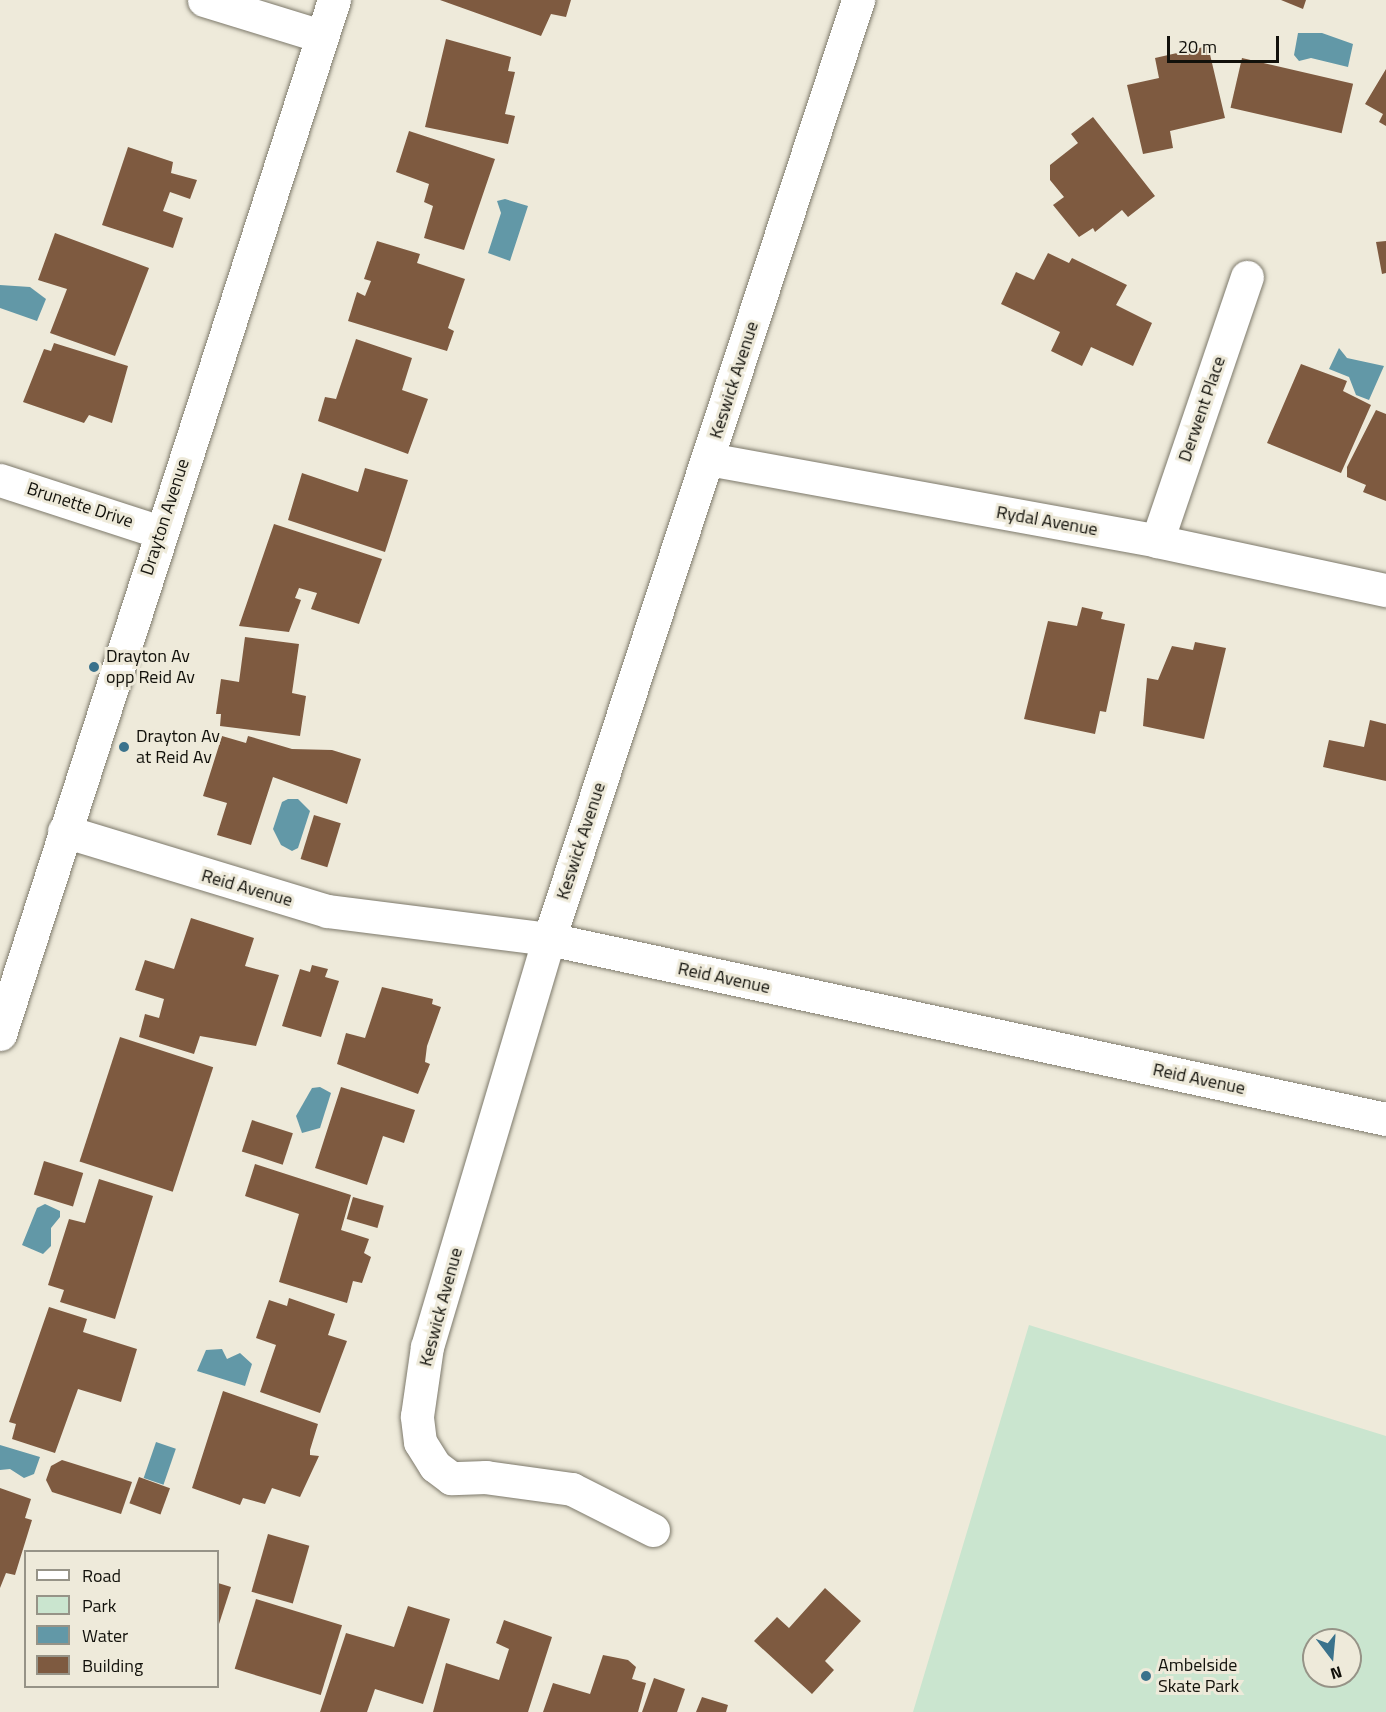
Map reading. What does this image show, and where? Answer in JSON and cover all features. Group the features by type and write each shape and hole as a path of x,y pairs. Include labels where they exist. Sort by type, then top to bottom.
{"street":[{"path":"204,0 321,36"},
{"name":"Drayton Avenue","path":"0,1034 160,531 334,0"},
{"name":"Keswick Avenue","path":"653,1530 572,1490 486,1477 451,1478 435,1466 420,1442 417,1416 427,1347 549,939 858,0"},
{"name":"Derwent Place","path":"1157,541 1247,277"},
{"name":"Rydal Avenue","path":"708,459 1157,541 1386,590"},
{"name":"Brunette Drive","path":"0,480 160,531"},
{"name":"Reid Avenue","path":"64,831 327,910 549,939 1386,1119"}],"green space":[{"path":"1029,1325 1386,1436 1386,1712 913,1712"}],"water":[{"path":"1298,33 1322,33 1353,44 1348,67 1311,58 1299,61 1294,55"},
{"path":"505,199 528,206 510,261 488,253 501,213 497,201"},
{"path":"0,285 30,287 46,299 37,321 0,308"},
{"path":"1339,348 1347,358 1384,366 1369,400 1356,395 1349,377 1329,369"},
{"path":"288,799 298,799 310,811 298,848 292,851 281,845 273,829 282,802"},
{"path":"320,1087 331,1093 320,1128 302,1133 296,1116 312,1088"},
{"path":"45,1204 60,1211 60,1217 51,1228 51,1246 43,1254 22,1245 37,1208"},
{"path":"222,1349 227,1359 240,1353 252,1364 245,1386 197,1371 206,1350"},
{"path":"156,1442 176,1449 163,1485 144,1478"},
{"path":"0,1445 40,1457 34,1474 24,1478 10,1469 0,1470"}],"building":[{"path":"440,0 571,0 566,17 551,14 541,36"},
{"path":"1281,0 1306,0 1303,9"},
{"path":"446,39 511,57 508,71 515,72 505,114 515,116 508,144 425,127"},
{"path":"1208,46 1225,118 1170,131 1173,148 1143,154 1127,85 1159,78 1155,58"},
{"path":"1242,58 1353,84 1342,133 1231,108"},
{"path":"1386,69 1386,126 1379,122 1383,114 1365,104"},
{"path":"1093,117 1155,196 1128,217 1122,210 1095,232 1093,228 1079,237 1053,205 1064,197 1050,180 1050,165 1078,143 1071,134"},
{"path":"409,131 495,159 464,250 424,238 433,206 424,202 429,184 396,172"},
{"path":"128,147 173,162 171,173 197,180 190,199 170,192 163,211 183,218 173,248 102,225"},
{"path":"55,233 149,268 115,356 50,333 67,289 38,280"},
{"path":"377,241 420,254 417,263 465,279 448,328 454,331 447,351 348,321 357,292 365,296 371,281 364,279"},
{"path":"1386,241 1386,273 1382,274 1376,242"},
{"path":"1048,253 1069,263 1072,258 1127,285 1116,305 1152,323 1133,366 1091,347 1082,366 1051,351 1060,332 1001,304 1016,272 1034,280"},
{"path":"356,339 412,358 402,390 428,399 408,454 318,421 325,397 336,399"},
{"path":"54,343 128,366 112,423 89,415 84,423 23,402 44,349 51,351"},
{"path":"1301,364 1347,381 1343,391 1371,405 1341,473 1267,443"},
{"path":"1376,410 1386,414 1386,501 1363,492 1366,485 1347,477 1347,467"},
{"path":"365,468 408,480 385,552 288,520 302,473 358,492"},
{"path":"274,524 382,559 359,624 311,609 317,593 299,588 295,598 301,600 289,632 239,626"},
{"path":"1082,607 1103,612 1101,619 1125,624 1106,712 1100,711 1095,734 1024,719 1048,621 1077,626"},
{"path":"245,637 299,644 292,693 306,696 300,736 220,726 221,714 216,714 221,679 239,682"},
{"path":"1195,642 1226,648 1204,739 1143,726 1147,678 1158,680 1172,646 1193,650"},
{"path":"1370,720 1386,724 1386,781 1323,767 1329,740 1364,747"},
{"path":"222,736 246,743 248,736 292,749 332,750 361,759 347,804 273,777 251,845 217,835 227,803 203,796"},
{"path":"314,815 341,823 327,867 301,859"},
{"path":"191,918 254,938 245,966 279,975 256,1046 200,1036 194,1054 139,1037 145,1014 159,1018 164,999 135,990 145,960 174,969"},
{"path":"312,965 328,969 325,977 339,981 321,1037 282,1026 300,969 310,972"},
{"path":"382,987 433,999 432,1004 441,1007 427,1046 425,1062 430,1064 418,1094 337,1064 346,1033 365,1038"},
{"path":"120,1037 213,1067 173,1192 80,1162"},
{"path":"341,1087 415,1110 404,1143 383,1136 367,1185 315,1168"},
{"path":"252,1120 293,1133 283,1165 242,1151"},
{"path":"44,1161 83,1173 73,1206 34,1194"},
{"path":"255,1164 351,1195 341,1230 369,1239 364,1253 371,1257 362,1283 353,1281 347,1303 279,1282 299,1214 245,1196"},
{"path":"99,1179 153,1196 115,1319 60,1302 64,1290 48,1285 69,1219 85,1223"},
{"path":"353,1197 384,1206 377,1228 347,1219"},
{"path":"289,1298 335,1314 328,1335 347,1341 320,1413 260,1392 276,1345 256,1338 269,1300 287,1306"},
{"path":"49,1307 87,1319 83,1332 137,1349 121,1402 78,1389 55,1453 12,1439 16,1424 9,1422"},
{"path":"223,1391 318,1424 310,1455 319,1456 300,1497 272,1488 265,1504 243,1498 240,1505 192,1488"},
{"path":"62,1460 132,1482 121,1514 52,1492 46,1480 51,1466"},
{"path":"139,1477 170,1488 160,1515 129,1503"},
{"path":"0,1488 31,1499 25,1518 32,1520 15,1575 6,1573 0,1588"},
{"path":"268,1534 309,1546 293,1604 251,1592"},
{"path":"219,1583 231,1587 219,1624"},
{"path":"825,1588 861,1621 825,1661 834,1670 812,1694 754,1641 777,1617 789,1628"},
{"path":"256,1599 342,1625 321,1695 235,1669"},
{"path":"408,1606 450,1619 423,1704 375,1689 367,1712 320,1712 346,1633 394,1647"},
{"path":"504,1620 552,1637 528,1712 433,1712 446,1663 499,1680 509,1649 496,1643"},
{"path":"603,1655 628,1660 636,1667 632,1679 646,1683 638,1712 543,1712 553,1683 590,1694"},
{"path":"654,1678 685,1689 677,1712 642,1712"},
{"path":"702,1697 728,1705 726,1712 696,1712"}],"place":[{"name":"Drayton Av opp Reid Av","path":"94,667"},
{"name":"Drayton Av at Reid Av","path":"124,747"},
{"name":"Ambelside Skate Park","path":"1146,1676"}]}
